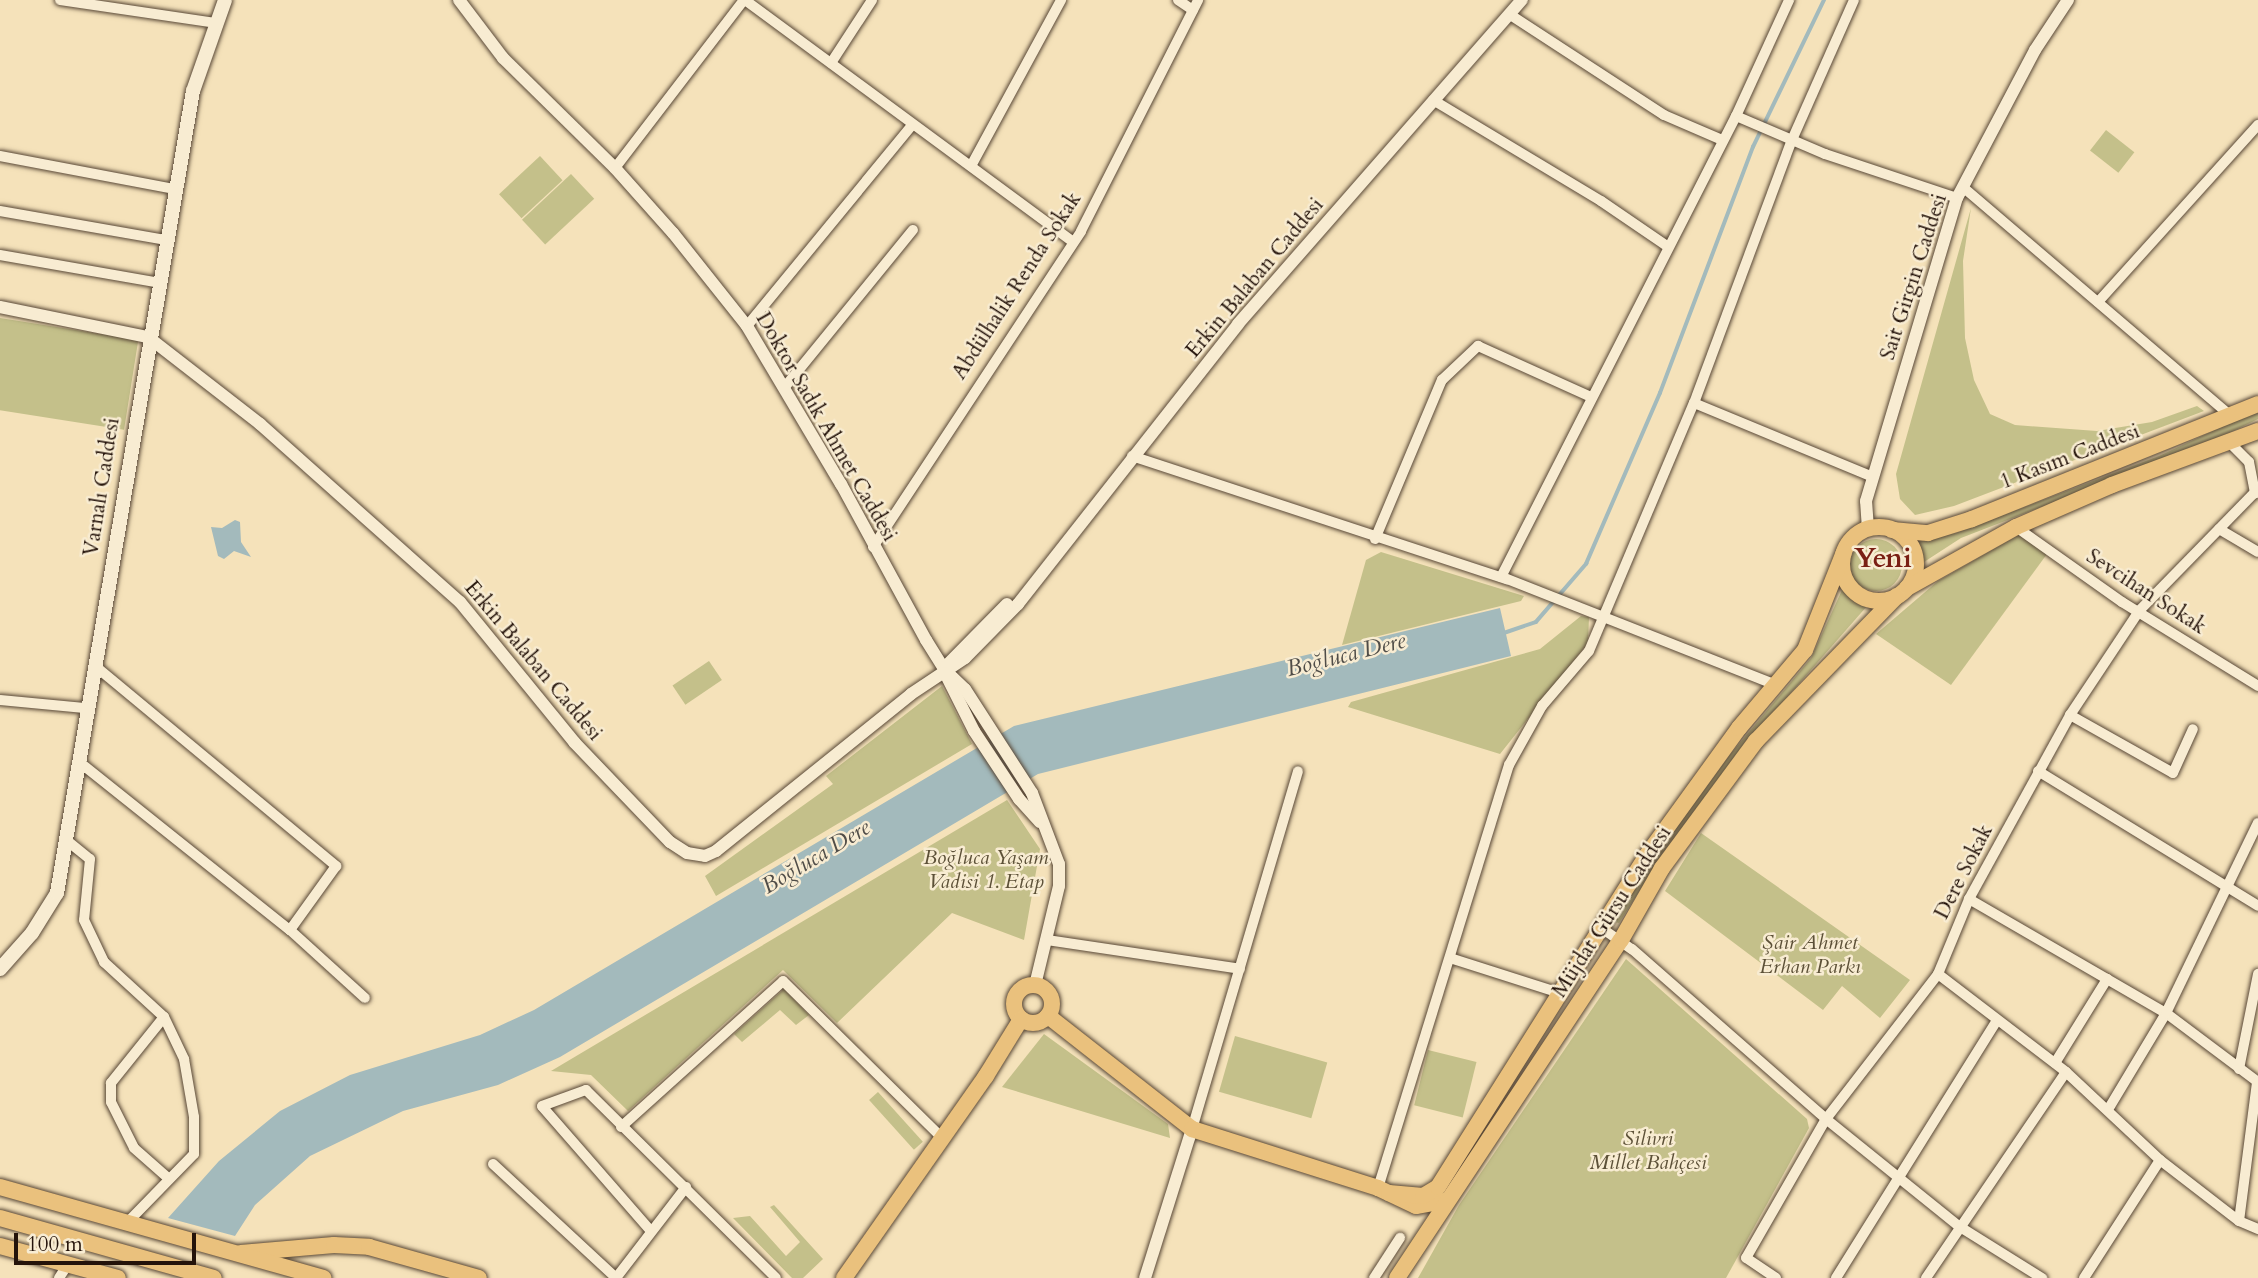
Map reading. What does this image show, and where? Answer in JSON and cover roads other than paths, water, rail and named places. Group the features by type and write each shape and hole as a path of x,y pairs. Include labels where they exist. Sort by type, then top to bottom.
{"main road":[{"name":"Varnalı Caddesi","path":"0,969 32,933 57,893 85,708 193,91 225,0"},
{"name":"1 Kasım Caddesi","path":"1892,530 1928,533 2232,417 2258,404"},
{"name":"1 Kasım Caddesi","path":"1902,592 2016,527 2112,485 2258,431"},
{"path":"1868,529 1892,530 1903,536 1915,555 1913,578 1902,592 1872,601 1850,588 1844,577 1844,552 1868,529"},
{"name":"Müjdat Gürsu Caddesi","path":"1384,1190 1423,1196 1438,1186 1600,927 1739,728 1778,686 1805,650 1844,552"},
{"name":"Müjdat Gürsu Caddesi","path":"1397,1278 1445,1201 1621,940 1662,868 1756,741 1902,592"},
{"path":"1035,985 1051,997 1048,1016 1035,1023 1021,1019 1014,1010 1016,994 1035,985"},
{"path":"1048,1016 1192,1129 1384,1190 1416,1206 1445,1201"},
{"path":"844,1278 943,1139 1021,1019"},
{"path":"0,1187 323,1278"},
{"path":"0,1218 209,1277"},
{"path":"240,1254 334,1245 369,1247 479,1278"},
{"path":"0,1246 63,1271 100,1273 118,1278"}],"street":[{"path":"60,0 215,23"},
{"path":"615,168 744,0 1073,242"},
{"path":"831,64 872,0"},
{"path":"971,166 1060,0"},
{"path":"1178,0 1193,10"},
{"name":"Abdülhalik Renda Sokak","path":"873,547 1073,242 1198,0"},
{"name":"Erkin Balaban Caddesi","path":"0,307 148,337 260,425 460,602 575,742 670,842 687,853 705,856 716,851 944,669 957,651 1026,588 1238,324 1522,0"},
{"path":"1501,577 1735,116 1789,0"},
{"path":"1384,1190 1450,958 1509,765 1542,706 1590,651 1694,403 1792,140 1854,0"},
{"name":"Sait Girgin Caddesi","path":"1868,529 1866,501 1961,193 2035,50 2068,0"},
{"name":"Sait Girgin Caddesi","path":"2035,50 2077,0"},
{"name":"Doktor Sadık Ahmet Caddesi","path":"466,3 503,58 615,168 747,326 944,669"},
{"path":"1509,14 1664,115 1722,141"},
{"path":"1433,100 1601,201 1667,246"},
{"path":"1735,116 1792,140 1961,193 2098,302 2232,417"},
{"path":"747,326 913,124"},
{"path":"2098,302 2258,125"},
{"path":"0,156 175,189"},
{"path":"0,211 166,240"},
{"path":"784,388 913,230"},
{"path":"0,255 160,283"},
{"path":"1375,539 1441,380 1478,346 1591,397"},
{"path":"1694,403 1873,477"},
{"path":"2230,443 2249,462 2256,491"},
{"path":"1132,456 1375,539 1535,589 1778,686"},
{"name":"Dere Sokak","path":"1776,1278 1746,1258 1826,1119 1938,974 1969,899 2070,715 2139,611 2256,491"},
{"name":"Sevcihan Sokak","path":"2016,527 2139,611 2258,686"},
{"path":"2219,529 2258,552"},
{"path":"94,666 335,866 289,930"},
{"path":"944,669 965,689 1032,793 1059,864 1047,940 1035,985"},
{"path":"944,669 954,697 974,731 1019,799 1044,827"},
{"path":"0,700 85,708"},
{"path":"2070,715 2174,773 2193,729"},
{"path":"78,761 289,930 365,998"},
{"path":"1145,1278 1298,771"},
{"path":"2038,771 2226,889 2258,906"},
{"path":"2109,1108 2166,1013 2258,823"},
{"path":"65,839 90,859 84,920 104,962 164,1017 184,1059 194,1117 194,1154 127,1223"},
{"path":"1969,899 2166,1013 2258,1082 2239,1221"},
{"path":"1600,927 1621,940 1826,1119 1960,1227 2042,1278"},
{"path":"1047,940 1240,969"},
{"path":"1450,958 1560,993"},
{"path":"1938,974 2055,1063 2109,1108 2160,1160 2239,1221 2258,1229"},
{"path":"2055,1063 2107,979"},
{"path":"2239,1069 2257,980"},
{"path":"621,1126 783,981 943,1139"},
{"path":"164,1017 111,1083 111,1102 129,1141 168,1178"},
{"path":"1836,1278 1997,1020"},
{"path":"1926,1278 2066,1072"},
{"path":"650,1230 542,1106 586,1090 776,1278"},
{"path":"2084,1278 2160,1160"},
{"path":"493,1164 616,1278 685,1187"},
{"path":"1374,1278 1400,1238"}],"water":[{"path":"235,520 240,522 241,542 251,557 234,551 224,559 218,556 211,527 222,528"},
{"name":"Boğluca Dere","path":"1500,608 1511,656 1038,774 560,1057 498,1085 403,1111 310,1156 255,1205 235,1236 168,1218 219,1161 280,1111 350,1075 480,1035 534,1010 1014,726"}],"waterway":[{"path":"1501,634 1536,622 1586,564 1660,393 1753,147 1824,0"}],"district":[{"name":"Yeni","path":"1883,558"}],"park label":[{"name":"Boğluca Yaşam Vadisi 1. Etap","path":"986,870"},
{"name":"Şair Ahmet Erhan Parkı","path":"1810,955"},
{"name":"Silivri Millet Bahçesi","path":"1648,1151"}]}
